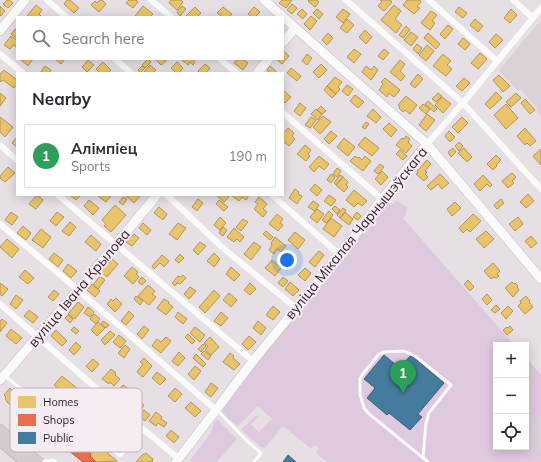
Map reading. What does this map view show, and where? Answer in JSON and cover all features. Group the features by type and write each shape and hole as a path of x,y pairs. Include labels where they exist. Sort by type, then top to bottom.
{"main road":[{"path":"0,430 10,438"},
{"path":"0,440 10,449"},
{"path":"14,452 25,462"},
{"path":"26,452 38,462"}],"street":[{"path":"0,30 25,0"},
{"path":"47,0 65,16"},
{"path":"150,0 170,16"},
{"path":"264,0 282,16"},
{"path":"346,0 463,103 541,189"},
{"path":"429,0 497,61"},
{"path":"513,0 533,18"},
{"name":"вуліца Мікалая Чарнышэўскага","path":"179,461 253,361 340,254 382,199 541,8"},
{"path":"284,18 427,144 541,279"},
{"path":"284,41 295,28"},
{"path":"0,54 21,72"},
{"path":"116,60 130,72"},
{"path":"221,60 235,72"},
{"path":"258,72 267,60"},
{"path":"284,114 382,199"},
{"path":"0,145 16,159"},
{"path":"59,196 253,361"},
{"name":"вуліца Івана Крылова","path":"2,378 156,196"},
{"path":"168,196 224,249 296,308"},
{"path":"273,196 340,254"},
{"path":"0,224 216,410"},
{"path":"0,304 97,388"},
{"path":"143,429 179,461"}],"lane":[{"path":"423,458 426,423 429,413 451,385 415,356 404,351 384,352 379,354 360,379 360,394 364,408 368,414 423,458 428,462"},
{"path":"2,378 16,388"},
{"path":"216,410 261,454 254,462"},
{"path":"115,452 120,456 123,452"},
{"path":"38,462 53,460 56,462"}],"shaded area":[{"path":"541,20 541,115 537,111 538,109 521,90 518,91 499,70"},
{"path":"387,200 391,205 397,201 407,207 406,215 403,218 511,342 493,342 493,450 529,450 529,440 541,451 541,462 327,462 316,453 319,448 314,445 311,449 283,426 265,448 261,447 241,430 256,415 259,417 251,424 259,432 272,419 258,406 238,426 225,416 222,411 242,384 241,382"},
{"path":"529,361 541,375 541,416 529,430"},
{"path":"541,416 541,451 529,440 529,430"},
{"path":"217,419 237,439 217,462 192,462 190,460 211,433 214,422"}],"building: Homes":[{"path":"7,0 13,3 8,8 3,4"},
{"path":"67,0 70,0 79,8 74,13 64,4"},
{"path":"100,0 106,4 99,12 91,5 95,1 97,3"},
{"path":"129,0 136,0 138,2 133,8 126,3"},
{"path":"171,0 181,0 183,2 177,10 169,3"},
{"path":"282,0 292,0 286,8 279,3"},
{"path":"317,0 319,2 315,7 308,1"},
{"path":"380,0 390,0 392,2 384,11 378,6 382,1"},
{"path":"407,0 420,0 421,2 417,7 420,8 414,14 403,5"},
{"path":"292,4 297,8 292,14 287,10"},
{"path":"36,5 42,10 39,14 41,16 27,16"},
{"path":"394,5 401,11 395,19 402,25 396,33 381,20"},
{"path":"0,6 5,11 1,16 0,15"},
{"path":"143,6 153,14 151,16 135,16"},
{"path":"182,6 186,9 180,16 177,12"},
{"path":"195,7 201,13 198,16 186,16"},
{"path":"223,7 232,14 230,16 221,16 217,13"},
{"path":"254,7 260,12 256,16 251,16 248,14"},
{"path":"459,7 467,13 463,18 455,12"},
{"path":"302,9 307,14 303,19 297,14"},
{"path":"317,9 323,14 319,19 313,13"},
{"path":"343,9 350,14 343,23 336,17"},
{"path":"511,9 517,15 510,23 504,18"},
{"path":"431,11 437,15 432,21 435,23 430,30 421,23"},
{"path":"311,16 317,21 310,30 304,24"},
{"path":"347,19 354,25 347,33 340,28"},
{"path":"475,19 483,26 478,32 470,25"},
{"path":"448,25 453,29 445,39 440,34"},
{"path":"406,26 410,30 403,38 399,35"},
{"path":"15,29 16,30 16,37 11,34"},
{"path":"365,30 372,37 366,44 359,37"},
{"path":"411,32 418,37 411,46 404,40"},
{"path":"328,33 333,38 327,45 322,40"},
{"path":"428,33 440,44 436,49 424,38"},
{"path":"496,34 503,40 495,48 489,42"},
{"path":"11,36 16,39 16,46 13,45 10,49 4,45"},
{"path":"463,38 470,44 465,50 458,44"},
{"path":"417,44 422,48 418,54 413,49"},
{"path":"427,45 434,51 426,61 419,55"},
{"path":"354,49 361,54 354,63 347,57"},
{"path":"384,49 389,53 383,60 378,56"},
{"path":"284,51 289,56 282,64 277,60 284,60"},
{"path":"480,53 487,59 478,69 471,63"},
{"path":"307,54 312,58 307,65 302,61"},
{"path":"443,54 451,61 447,65 452,69 446,76 433,66"},
{"path":"21,60 32,60 28,66"},
{"path":"56,60 64,60 61,64"},
{"path":"88,60 94,65 87,72 82,67"},
{"path":"147,60 151,62 145,68 142,65"},
{"path":"156,60 166,61 161,65"},
{"path":"182,60 193,60 195,62 193,65 190,62 188,65"},
{"path":"236,60 244,60 248,63 243,70 234,63"},
{"path":"400,60 405,64 400,71 405,76 401,81 390,72"},
{"path":"103,62 111,70 109,72 99,72 96,69"},
{"path":"177,62 183,68 180,72 175,72 171,68"},
{"path":"205,64 210,68 207,72 198,71"},
{"path":"321,64 327,70 319,78 313,72"},
{"path":"150,65 156,70 154,72 144,72"},
{"path":"45,66 51,70 50,72 41,72"},
{"path":"142,66 145,68 141,72 138,70"},
{"path":"270,66 276,71 269,72 267,70"},
{"path":"366,66 371,70 374,66 378,70 371,80 362,72"},
{"path":"291,68 301,76 297,81 287,73"},
{"path":"4,70 16,79 16,85 14,88 3,80 1,82 0,81 0,74"},
{"path":"418,74 423,79 415,88 410,84"},
{"path":"499,75 510,86 503,92 493,80"},
{"path":"335,77 342,82 338,87 340,89 336,94 327,86"},
{"path":"385,78 400,90 394,97 389,93 387,97 379,90 383,84 381,82"},
{"path":"464,78 470,83 462,91 456,86"},
{"path":"347,85 353,89 348,96 342,91"},
{"path":"327,86 336,94 332,98 324,90"},
{"path":"284,91 291,97 285,103 284,102"},
{"path":"496,92 502,98 490,109 485,104"},
{"path":"0,93 6,98 0,106"},
{"path":"438,93 442,96 436,102 432,99"},
{"path":"516,93 521,98 511,107 506,102"},
{"path":"355,95 364,102 358,108 350,101"},
{"path":"406,96 417,105 410,114 405,110 403,112 398,105"},
{"path":"442,97 451,104 443,113 435,105"},
{"path":"525,99 535,110 530,114 521,103"},
{"path":"428,101 437,109 434,112 425,104"},
{"path":"300,103 306,108 300,116 294,111"},
{"path":"423,104 430,109 426,114 419,108"},
{"path":"506,104 518,118 506,129 494,115"},
{"path":"321,106 326,111 322,114 317,110"},
{"path":"316,109 322,114 318,120 311,114"},
{"path":"373,109 381,117 376,123 367,116"},
{"path":"427,114 435,120 426,131 419,125"},
{"path":"323,116 331,122 320,134 313,127"},
{"path":"0,117 13,127 5,137 0,132"},
{"path":"311,117 316,120 310,128 305,125"},
{"path":"462,117 468,123 458,133 452,127"},
{"path":"366,122 369,124 365,129 362,127"},
{"path":"389,123 397,130 391,137 383,129"},
{"path":"288,128 294,133 292,136 295,139 289,146 284,142 284,133"},
{"path":"525,128 536,141 530,146 527,143 525,145 517,136"},
{"path":"331,131 337,136 329,144 324,139"},
{"path":"449,131 455,137 450,142 445,136"},
{"path":"406,136 410,139 408,142 412,146 406,153 396,145"},
{"path":"365,137 379,148 372,156 358,145"},
{"path":"16,138 16,146 12,143"},
{"path":"344,138 355,147 348,156 337,147"},
{"path":"459,142 463,146 459,151 455,146"},
{"path":"305,145 311,150 308,154 310,156 306,161 297,154"},
{"path":"453,148 456,152 451,157 448,152"},
{"path":"464,148 472,157 467,162 458,153"},
{"path":"541,149 541,165 533,156"},
{"path":"400,150 407,156 403,160 396,154"},
{"path":"496,155 501,160 493,170 487,164"},
{"path":"319,156 329,164 324,170 319,166 314,172 309,167"},
{"path":"355,156 362,160 365,156 371,161 363,171 350,161"},
{"path":"427,160 431,164 425,171 427,172 425,174 428,177 424,181 416,174"},
{"path":"380,164 384,167 378,174 374,171"},
{"path":"8,167 15,173 5,182 0,178 0,176"},
{"path":"337,168 341,171 337,177 333,174"},
{"path":"382,171 388,177 381,185 375,179"},
{"path":"512,173 516,177 512,181 514,183 508,188 502,181"},
{"path":"331,174 335,177 331,183 327,180"},
{"path":"440,174 449,183 442,189 438,184 431,190 427,186"},
{"path":"340,175 343,177 336,185 334,183"},
{"path":"483,175 492,185 490,187 487,184 480,191 474,184"},
{"path":"343,177 348,182 346,185 348,187 344,192 336,185"},
{"path":"315,184 322,190 317,196 310,190"},
{"path":"295,189 299,192 298,194 302,196 297,204 289,198"},
{"path":"354,190 367,201 362,206 358,203 354,207 346,200"},
{"path":"528,194 534,201 526,208 520,202"},
{"path":"329,195 336,200 331,206 324,201"},
{"path":"36,196 43,200 36,209 29,204"},
{"path":"71,196 80,196 76,200"},
{"path":"98,196 111,196 106,202"},
{"path":"126,196 140,196 134,203"},
{"path":"217,196 228,196 229,197 224,202"},
{"path":"232,196 248,196 246,200 242,197 239,201"},
{"path":"123,197 127,199 123,205 119,202"},
{"path":"259,197 267,204 263,209 267,212 263,217 254,209 258,204 255,202"},
{"path":"198,199 203,203 197,211 192,207"},
{"path":"501,199 504,203 497,209 494,205"},
{"path":"89,200 99,208 93,215 84,206"},
{"path":"219,200 228,207 224,211 216,204"},
{"path":"313,201 319,205 315,211 308,207"},
{"path":"455,202 461,208 452,216 447,209"},
{"path":"115,205 126,215 111,232 104,226 106,224 102,220"},
{"path":"335,206 340,210 337,214 332,209"},
{"path":"159,207 167,214 163,220 154,213"},
{"path":"343,208 346,210 340,218 337,215"},
{"path":"317,209 324,214 317,223 310,217"},
{"path":"329,211 333,215 326,223 322,220"},
{"path":"11,212 18,217 12,225 5,220"},
{"path":"57,212 64,217 56,226 50,221"},
{"path":"345,212 353,219 349,225 340,218"},
{"path":"357,212 361,216 358,220 353,217"},
{"path":"277,214 283,219 280,223 283,225 278,231 269,224"},
{"path":"473,214 481,221 470,232 467,229 463,233 459,228"},
{"path":"220,217 226,223 220,230 214,225"},
{"path":"518,217 523,224 515,231 509,224"},
{"path":"331,218 342,226 334,237 323,229"},
{"path":"243,219 248,222 241,231 236,227"},
{"path":"70,222 76,227 69,236 62,231"},
{"path":"143,223 151,230 147,235 139,228"},
{"path":"178,223 186,228 177,240 169,234"},
{"path":"23,226 31,233 26,240 17,233"},
{"path":"223,227 227,230 223,236 219,233"},
{"path":"234,228 244,237 240,242 237,239 234,242 227,237"},
{"path":"41,229 51,237 43,248 32,240"},
{"path":"266,231 273,237 270,240 263,234"},
{"path":"486,231 494,239 484,248 476,239"},
{"path":"295,232 305,240 298,249 288,240"},
{"path":"134,234 139,238 132,246 126,242"},
{"path":"91,235 101,244 96,251 85,242"},
{"path":"531,236 537,243 531,248 525,241"},
{"path":"275,237 286,246 281,252 277,249 274,254 269,250"},
{"path":"7,239 19,249 12,258 0,247"},
{"path":"200,242 206,246 198,255 193,250"},
{"path":"254,242 261,247 251,260 244,254"},
{"path":"319,251 324,255 315,267 309,262"},
{"path":"54,253 63,260 58,267 49,259"},
{"path":"214,253 220,259 214,267 207,261"},
{"path":"180,254 184,258 179,263 175,260"},
{"path":"162,255 169,261 164,267 160,263 154,269 152,266"},
{"path":"112,259 118,264 107,277 101,272"},
{"path":"272,260 281,268 275,276 265,268"},
{"path":"493,263 500,271 497,274 499,276 491,279 484,271"},
{"path":"68,264 77,271 71,278 63,271"},
{"path":"132,267 138,272 136,274 139,277 133,284 124,276"},
{"path":"231,267 240,275 234,281 226,274"},
{"path":"305,268 311,273 305,281 298,275"},
{"path":"25,270 34,278 28,284 19,277"},
{"path":"183,275 186,278 180,284 177,283 175,286 172,283 178,276 180,277"},
{"path":"100,276 105,280 98,289 93,285"},
{"path":"142,277 146,281 142,285 138,282"},
{"path":"283,277 288,281 283,287 278,283"},
{"path":"468,280 474,287 470,291 464,284"},
{"path":"290,282 299,290 293,296 285,289"},
{"path":"512,282 518,286 517,287 519,290 513,297 505,288"},
{"path":"0,283 8,289 2,296 0,294"},
{"path":"250,283 256,289 250,295 244,290"},
{"path":"92,284 100,291 95,297 87,290"},
{"path":"148,285 155,291 152,294 156,297 149,305 138,296"},
{"path":"190,287 196,291 189,299 184,294"},
{"path":"54,290 59,294 53,301 48,297"},
{"path":"214,290 220,296 205,313 199,307"},
{"path":"229,293 237,300 231,307 223,300"},
{"path":"487,294 492,300 487,305 482,299"},
{"path":"16,295 23,300 16,309 10,304"},
{"path":"136,296 143,301 140,305 134,299"},
{"path":"526,296 533,307 525,314 518,306 521,303 520,301"},
{"path":"116,298 122,304 115,312 107,304 111,299 113,301"},
{"path":"164,299 173,307 166,315 157,308"},
{"path":"78,302 84,307 75,319 68,314"},
{"path":"496,305 500,309 495,313 491,310"},
{"path":"273,306 280,312 273,320 266,315"},
{"path":"508,306 513,311 506,319 501,313"},
{"path":"88,307 94,312 90,317 84,313"},
{"path":"29,310 38,317 33,323 24,316"},
{"path":"129,311 134,316 126,325 121,321"},
{"path":"178,312 187,319 183,324 175,317"},
{"path":"221,312 228,318 221,326 214,321"},
{"path":"94,314 100,319 96,324 90,319"},
{"path":"68,315 73,319 70,323 65,318"},
{"path":"2,319 7,323 0,332 0,321"},
{"path":"103,321 109,325 106,328 101,324"},
{"path":"258,321 266,328 261,335 253,328"},
{"path":"98,322 105,328 97,336 91,330"},
{"path":"144,326 149,330 142,339 137,334"},
{"path":"510,326 513,330 507,335 503,330"},
{"path":"74,327 79,331 76,334 71,330"},
{"path":"195,327 205,335 200,342 190,333"},
{"path":"11,329 22,338 16,344 6,336"},
{"path":"56,330 67,341 62,346 51,336"},
{"path":"110,331 115,335 105,345 101,340"},
{"path":"188,334 195,341 192,344 185,337"},
{"path":"119,335 126,341 120,348 113,342"},
{"path":"249,336 256,342 248,350 242,344"},
{"path":"166,337 171,341 161,353 152,346 157,339 161,342"},
{"path":"210,337 219,347 211,355 205,350 208,346 204,343"},
{"path":"76,342 81,347 74,355 69,350"},
{"path":"203,344 206,346 201,352 198,349"},
{"path":"125,345 130,349 124,358 118,353"},
{"path":"204,351 211,356 208,360 201,354"},
{"path":"179,352 185,358 178,366 172,361"},
{"path":"230,353 240,364 234,370 223,362"},
{"path":"196,354 206,364 203,367 193,358"},
{"path":"144,358 152,366 143,377 137,372 143,364 140,362"},
{"path":"93,359 99,364 92,372 86,366"},
{"path":"195,366 201,371 194,380 188,374"},
{"path":"111,369 120,379 114,386 110,382 109,384 102,379"},
{"path":"157,372 166,379 160,385 152,378"},
{"path":"62,376 77,388 58,388 54,385"},
{"path":"211,383 218,388 211,397 205,392"},
{"path":"123,385 128,388 120,388"},
{"path":"10,388 10,405 7,402 4,395"},
{"path":"175,388 182,394 175,402 168,396"},
{"path":"191,402 201,411 195,417 185,408"},
{"path":"144,410 150,415 145,421 142,418 142,412"},
{"path":"156,412 162,417 161,419 167,423 164,427 158,423 156,426 149,421"},
{"path":"171,430 179,437 174,443 166,436"},
{"path":"88,452 106,452 117,461 96,462 90,456 91,454"},
{"path":"146,453 153,459 153,462 136,462 143,454"}],"building: Shops":[{"path":"70,452 89,452 91,454 90,456 96,462 83,462"}],"building: Public":[{"path":"384,355 395,364 397,362 401,366 411,355 444,383 418,414 422,417 410,430 389,413 387,415 367,398 375,388 364,379"},
{"path":"288,455 296,462 283,462"}],"place":[{"name":"Алімпіец","path":"403,393"}]}
